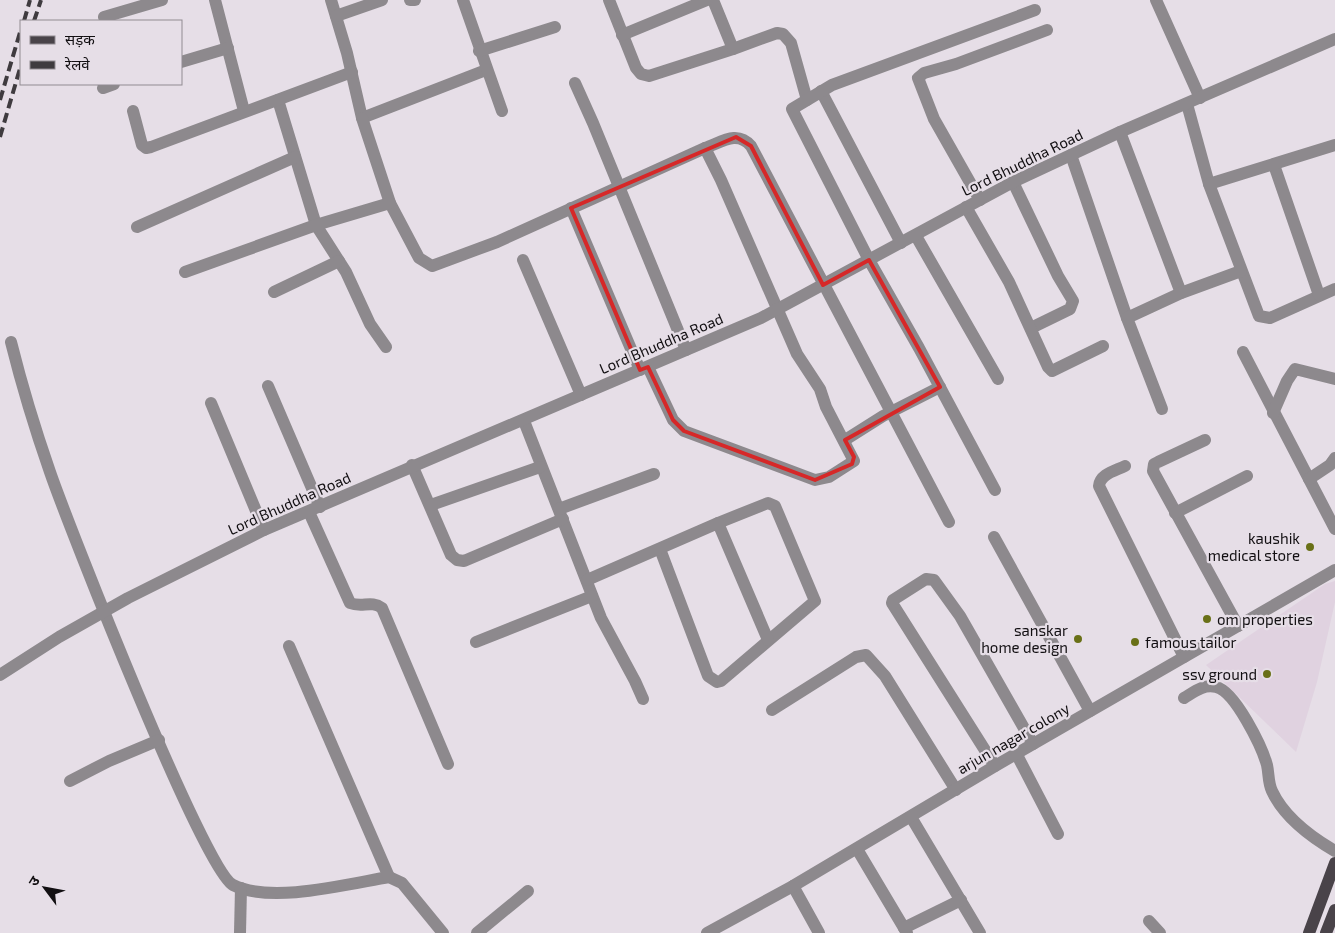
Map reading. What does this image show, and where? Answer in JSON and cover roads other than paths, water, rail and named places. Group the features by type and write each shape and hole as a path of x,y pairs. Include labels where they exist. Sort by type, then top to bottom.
{"main road":[{"path":"1309,933 1335,864"},
{"path":"1326,933 1335,910"}],"street":[{"path":"104,17 162,0"},
{"path":"215,0 244,111"},
{"path":"330,0 352,72 362,118 390,203 419,258 432,266 497,242 705,148 736,137 744,139 751,146 950,522"},
{"path":"336,16 382,0"},
{"path":"410,0 415,0"},
{"path":"463,0 479,51 502,111"},
{"path":"610,0 636,68 642,74 649,76 777,33 783,34 791,43 807,100"},
{"path":"622,35 708,0"},
{"path":"713,0 733,49"},
{"path":"1156,0 1200,98"},
{"path":"995,490 869,260 792,111 793,108 821,91 1035,10"},
{"path":"479,51 555,27"},
{"path":"980,200 934,120 918,80 924,73 956,64 1047,30"},
{"name":"Lord Bhuddha Road","path":"0,675 59,637 105,611 264,530 412,465 524,421 777,309 916,236 1013,182 1120,132 1335,39"},
{"path":"182,62 228,48"},
{"path":"911,56 924,73"},
{"path":"362,118 486,70"},
{"path":"132,111 142,145 146,148 352,72"},
{"path":"575,83 594,123 618,187 686,350"},
{"path":"821,91 901,243"},
{"path":"278,100 316,225 339,261 370,324 386,346"},
{"path":"1187,104 1209,184 1254,308 1261,318 1270,318 1285,313 1319,295 1335,289"},
{"path":"1120,132 1181,293"},
{"path":"1209,184 1335,145"},
{"path":"571,208 644,369 679,427 721,446 800,475 822,480 854,461 820,390 797,354 721,180 705,148"},
{"path":"1070,155 1127,318 1162,409"},
{"path":"137,227 295,157"},
{"path":"1274,165 1319,295"},
{"path":"1013,182 1058,276 1073,301 1070,309 1031,328"},
{"path":"186,272 316,225 390,203"},
{"path":"966,207 1008,282 1031,328 1044,360 1052,370 1103,346"},
{"path":"916,236 998,378"},
{"path":"523,260 581,395"},
{"path":"274,292 339,261"},
{"path":"1127,318 1181,293 1241,271"},
{"path":"11,342 25,396 50,472 105,611 159,740 215,863 225,879 241,888 288,893 390,877 402,883 443,933"},
{"path":"1243,352 1273,413 1335,529"},
{"path":"1273,413 1287,381 1295,369 1335,379"},
{"path":"268,386 348,599 357,606 371,603 382,608 448,764"},
{"path":"845,440 892,412 940,387"},
{"path":"211,403 264,530"},
{"path":"524,421 540,467 561,514 592,596 610,638 636,681 643,699"},
{"path":"1205,440 1154,464 1153,471 1238,626"},
{"path":"1309,479 1330,465 1335,458"},
{"path":"412,465 451,555 460,561 561,514 654,474"},
{"path":"1125,466 1103,477 1099,486 1184,657"},
{"path":"431,506 540,467"},
{"path":"1175,512 1247,476"},
{"path":"587,580 768,503 777,509 816,601 722,681 712,680 706,671 660,549"},
{"path":"718,523 768,640"},
{"path":"994,538 1090,711"},
{"name":"arjun nagar colony","path":"710,932 857,849 995,766 1335,570"},
{"path":"995,766 894,610 893,600 926,578 934,580 960,616 1033,744"},
{"path":"476,642 592,596"},
{"path":"289,646 390,877"},
{"path":"772,710 856,657 866,655 885,676 956,790"},
{"path":"1184,698 1198,689 1206,687 1217,687 1229,694 1257,741 1267,766 1272,791 1284,810 1304,830 1335,851"},
{"path":"70,782 109,761 159,740"},
{"path":"1017,755 1058,834"},
{"path":"911,817 980,933"},
{"path":"857,849 906,931 961,900"},
{"path":"793,886 819,933"},
{"path":"240,933 241,888"},
{"path":"477,933 528,890"},
{"path":"1149,921 1160,933"}],"railway":[{"path":"24,20 30,0"},
{"path":"34,20 41,0"},
{"path":"0,100 20,32"},
{"path":"0,137 20,68"}],"place":[{"name":"kaushik medical store","path":"1310,547"},
{"name":"om properties","path":"1207,619"},
{"name":"sanskar home design","path":"1078,639"},
{"name":"famous tailor","path":"1135,642"},
{"name":"ssv ground","path":"1267,674"}]}
